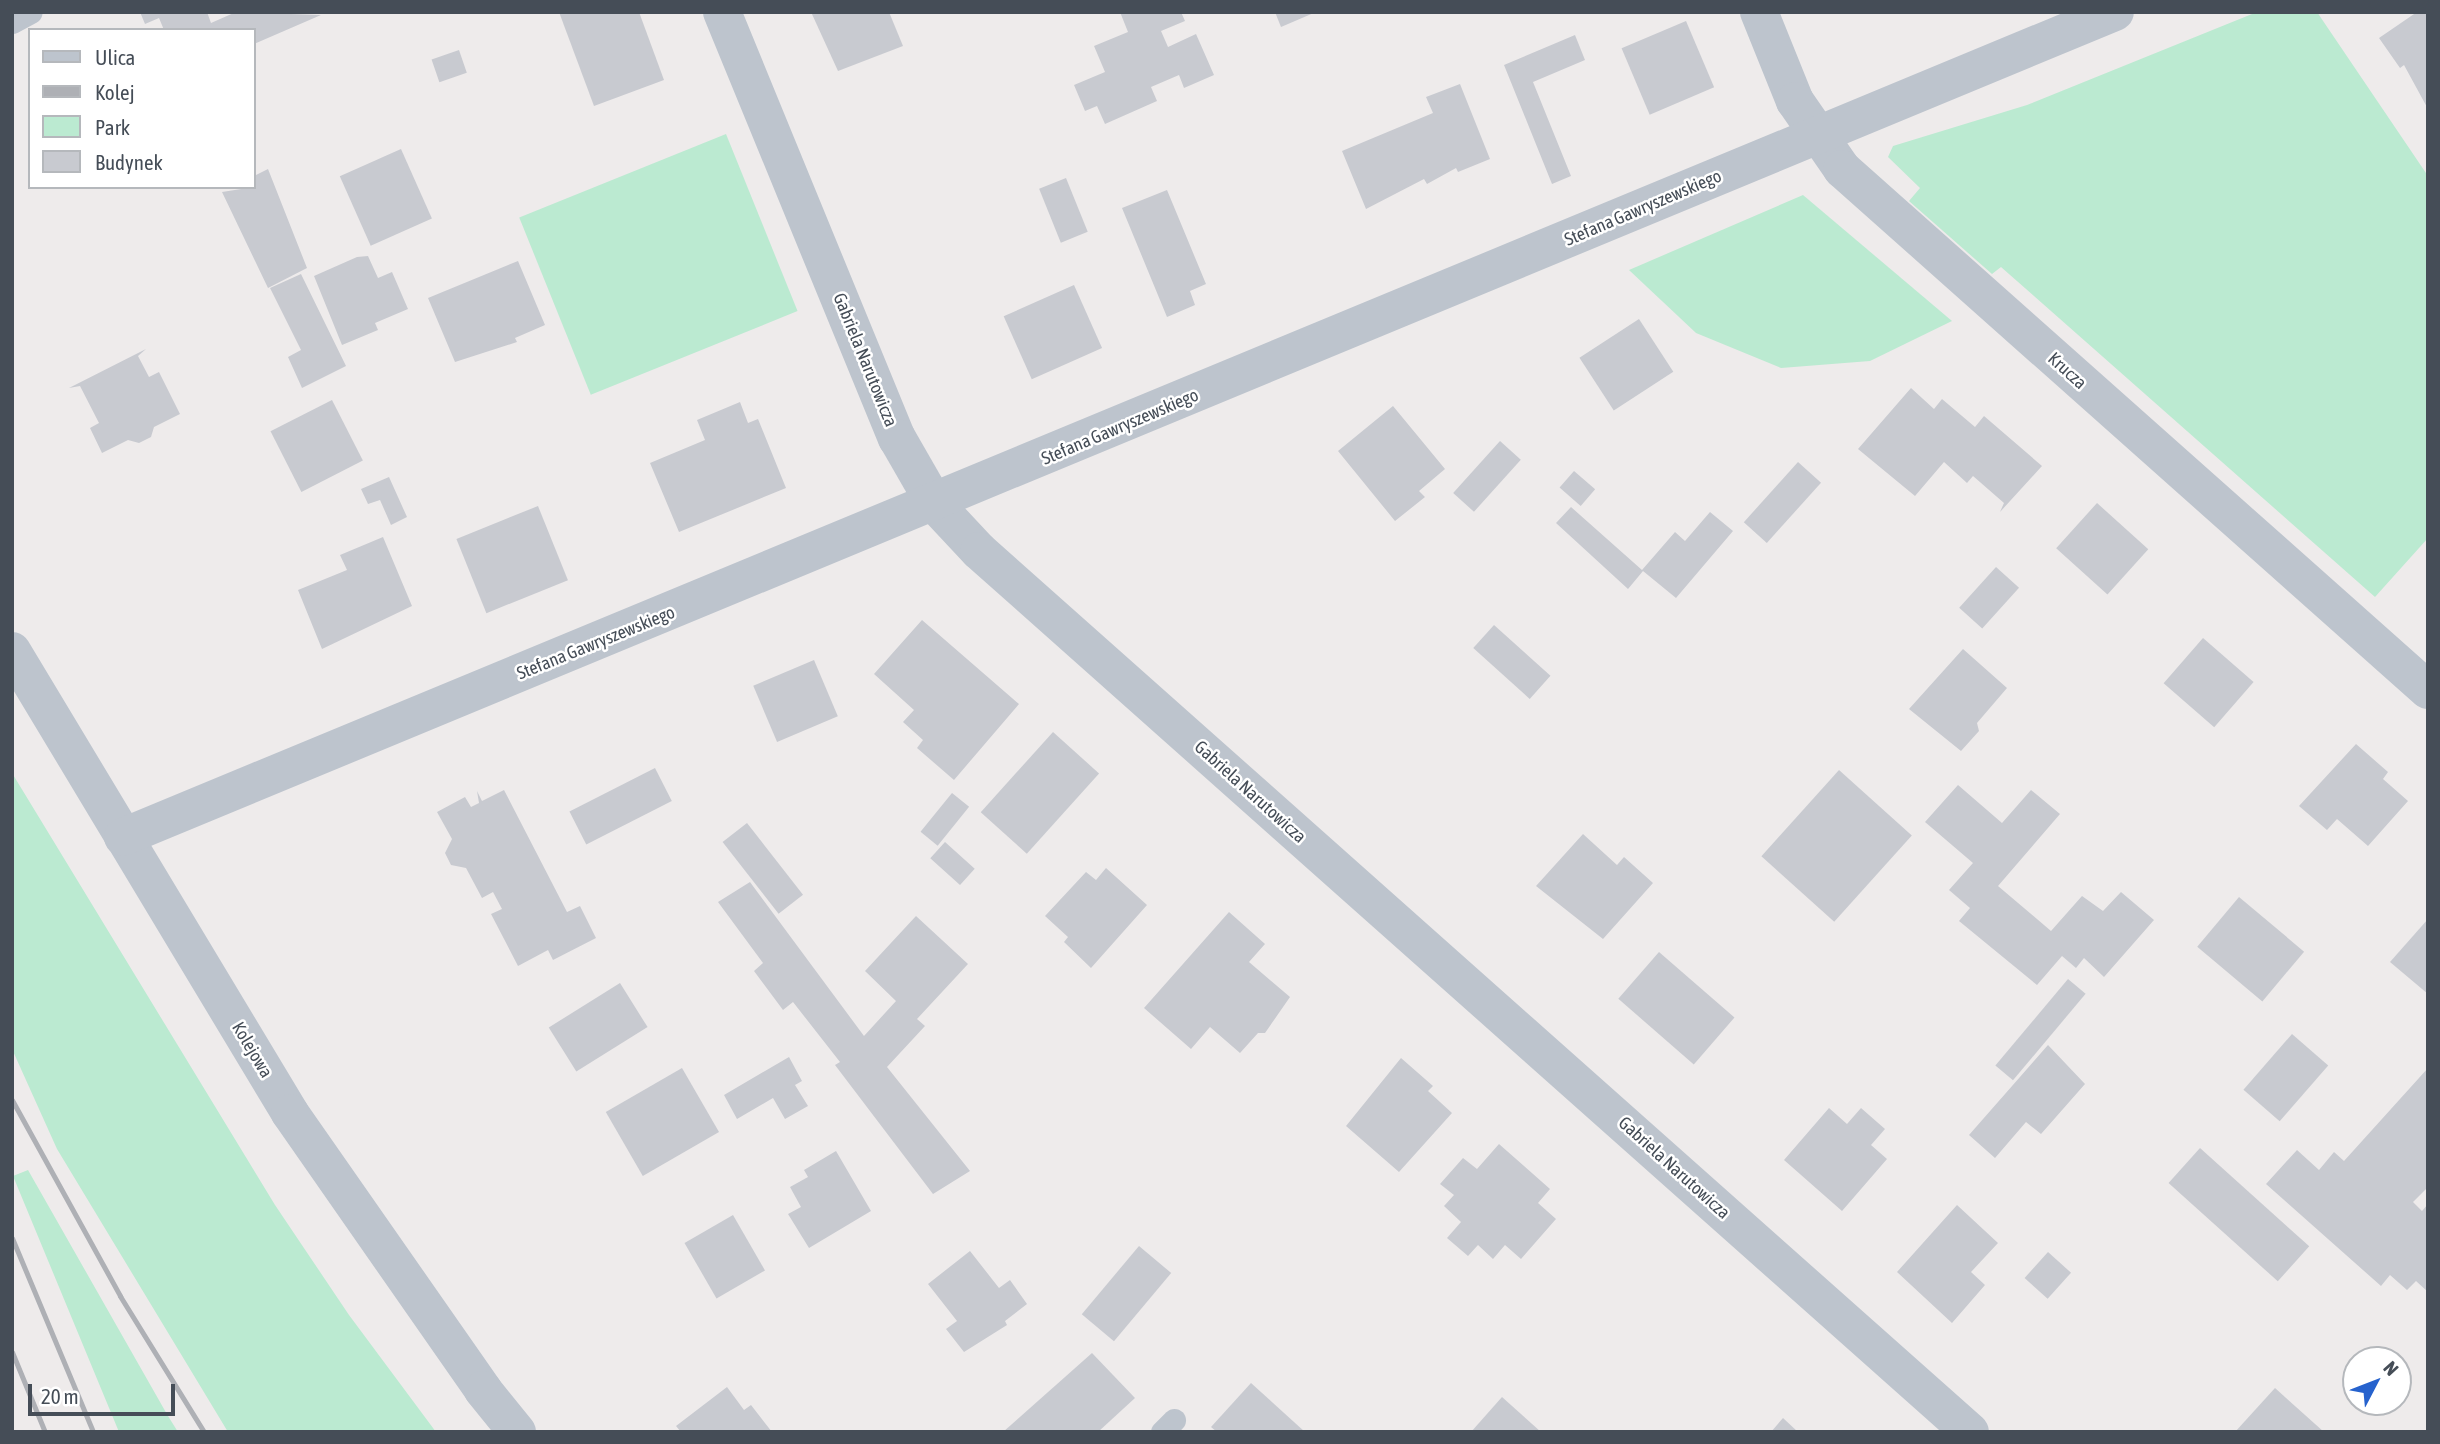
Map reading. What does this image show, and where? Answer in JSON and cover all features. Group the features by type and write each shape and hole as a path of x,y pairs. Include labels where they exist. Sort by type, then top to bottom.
{"street":[{"name":"Gabriela Narutowicza","path":"722,12 897,438 935,504 979,551 1970,1432"},
{"name":"Krucza","path":"1759,12 1795,101 1814,135 1842,169 2428,690"},
{"name":"Stefana Gawryszewskiego","path":"123,837 935,504 1814,135 2115,12"},
{"name":"Kolejowa","path":"12,651 289,1113 458,1356 517,1432"}],"lane":[{"path":"12,22 31,12"}],"green space":[{"path":"2257,12 2317,12 2428,176 2428,538 2375,597 2001,267 1992,274 1909,201 1920,188 1888,157 1893,146 2027,105"},
{"path":"726,134 798,311 591,395 519,218"},
{"path":"1803,195 1952,321 1870,361 1781,368 1696,333 1629,270"},
{"path":"12,773 275,1205 349,1315 436,1432 228,1432 57,1149 12,1049"},
{"path":"28,1170 178,1432 119,1432 13,1176"}],"building":[{"path":"140,12 207,12 211,23 236,12 321,15 256,43 256,28 163,28 159,18 145,24"},
{"path":"559,12 639,12 664,80 594,106"},
{"path":"811,12 889,12 903,46 838,71"},
{"path":"1120,12 1181,12 1185,21 1161,31 1168,47 1196,34 1214,75 1184,88 1179,75 1151,87 1157,101 1105,124 1097,106 1085,111 1074,85 1105,72 1094,46 1128,32"},
{"path":"1275,12 1316,12 1281,27"},
{"path":"2417,12 2428,13 2428,109 2404,65 2400,68 2379,38"},
{"path":"1686,21 1714,87 1650,115 1622,48"},
{"path":"1575,35 1585,60 1533,82 1571,176 1552,184 1504,65"},
{"path":"459,50 467,73 439,82 432,59"},
{"path":"1460,84 1490,159 1458,172 1456,168 1427,184 1424,179 1366,209 1342,151 1433,113 1426,97"},
{"path":"401,149 432,218 371,246 340,176"},
{"path":"268,169 307,268 268,288 222,192 256,189 256,175"},
{"path":"1066,178 1088,232 1061,243 1039,189"},
{"path":"1167,190 1206,284 1190,291 1195,305 1167,317 1122,208"},
{"path":"368,256 378,278 392,272 408,309 375,323 378,330 342,345 314,276 357,257"},
{"path":"518,261 545,325 515,338 517,342 455,362 428,298"},
{"path":"301,274 346,366 302,388 288,357 301,350 270,288"},
{"path":"1074,285 1102,348 1032,379 1004,316"},
{"path":"1639,319 1673,372 1614,411 1579,358"},
{"path":"146,349 138,356 149,377 159,372 180,414 154,427 151,437 139,443 128,440 102,453 90,428 99,423 80,386 69,388"},
{"path":"1911,388 1934,409 1942,399 1975,427 1984,416 2042,466 2000,512 2004,503 1973,476 1967,483 1944,462 1915,496 1858,449"},
{"path":"332,400 363,461 301,492 271,431"},
{"path":"740,402 748,423 758,419 786,488 679,532 650,463 705,440 697,420"},
{"path":"1393,406 1445,469 1419,491 1425,497 1395,521 1338,451"},
{"path":"1500,441 1521,460 1474,512 1453,493"},
{"path":"1798,462 1821,483 1767,543 1744,522"},
{"path":"1574,471 1595,489 1581,506 1560,488"},
{"path":"389,477 407,517 391,525 380,500 368,504 361,489"},
{"path":"2097,503 2148,549 2107,595 2056,548"},
{"path":"538,506 568,580 486,613 456,539"},
{"path":"1571,507 1642,570 1675,532 1685,541 1710,512 1733,531 1676,598 1643,571 1628,589 1556,523"},
{"path":"383,537 412,606 322,649 298,590 347,570 340,555"},
{"path":"1996,567 2019,588 1982,629 1959,608"},
{"path":"922,620 1019,704 954,780 917,748 923,740 903,722 914,710 874,674"},
{"path":"1494,625 1550,676 1530,699 1473,648"},
{"path":"2203,638 2254,682 2214,727 2164,683"},
{"path":"1963,649 2007,688 1977,723 1979,731 1961,751 1909,709"},
{"path":"814,660 838,716 777,742 753,686"},
{"path":"1053,732 1099,773 1027,854 981,812"},
{"path":"2356,744 2388,772 2383,779 2408,801 2368,846 2337,819 2327,830 2299,806"},
{"path":"655,768 672,801 586,845 569,812"},
{"path":"1839,770 1912,836 1834,922 1761,856"},
{"path":"1958,785 2002,823 2031,790 2060,814 1998,886 2051,931 2082,896 2103,911 2121,892 2154,920 2104,977 2084,958 2076,968 2062,956 2037,985 1959,921 1970,908 1949,890 1973,863 1925,822"},
{"path":"504,790 567,912 580,906 596,938 553,960 548,950 518,966 491,914 502,909 493,892 482,898 466,868 451,865 445,853 452,839 437,812 465,797 471,807 479,803 477,791 482,801"},
{"path":"952,793 969,807 938,846 921,832"},
{"path":"747,823 803,895 779,914 723,842"},
{"path":"1583,834 1617,865 1624,857 1653,883 1603,939 1536,886"},
{"path":"945,842 975,869 960,885 930,858"},
{"path":"1106,868 1147,905 1091,968 1064,942 1068,937 1045,916 1086,872 1096,880"},
{"path":"750,882 864,1036 896,1001 865,971 916,916 968,964 917,1019 925,1026 887,1067 970,1171 933,1194 835,1065 840,1062 793,1002 783,1010 754,971 763,963 718,902"},
{"path":"2239,897 2304,952 2262,1001 2197,947"},
{"path":"1229,912 1265,944 1249,962 1290,997 1265,1033 1258,1033 1240,1053 1210,1027 1191,1049 1144,1008"},
{"path":"2428,919 2428,994 2390,962"},
{"path":"1659,952 1734,1018 1694,1064 1618,999"},
{"path":"2068,979 2086,994 2013,1080 1995,1066"},
{"path":"620,983 648,1027 576,1072 549,1028"},
{"path":"2292,1034 2328,1065 2280,1121 2243,1090"},
{"path":"2048,1045 2085,1084 2041,1134 2026,1122 1995,1158 1969,1135"},
{"path":"789,1057 802,1081 795,1085 808,1106 785,1119 773,1098 737,1119 724,1095"},
{"path":"1401,1058 1433,1086 1428,1091 1452,1113 1399,1172 1346,1126"},
{"path":"682,1068 719,1132 643,1176 606,1112"},
{"path":"2428,1068 2428,1187 2413,1202 2422,1211 2428,1204 2428,1292 2416,1281 2407,1290 2390,1275 2381,1286 2266,1184 2297,1150 2319,1170 2334,1152 2344,1161"},
{"path":"1829,1108 1847,1124 1861,1108 1885,1129 1871,1145 1887,1159 1842,1211 1784,1160"},
{"path":"1499,1144 1550,1189 1538,1203 1556,1219 1521,1259 1505,1245 1493,1259 1478,1245 1468,1256 1447,1238 1461,1222 1444,1206 1454,1195 1440,1184 1463,1158 1477,1169"},
{"path":"2200,1148 2309,1246 2278,1281 2169,1183"},
{"path":"836,1151 871,1211 809,1248 788,1214 801,1207 790,1187 808,1177 804,1170"},
{"path":"1957,1205 1998,1243 1971,1272 1985,1285 1952,1323 1897,1272"},
{"path":"733,1215 765,1270 717,1298 685,1243"},
{"path":"1139,1246 1171,1273 1114,1341 1082,1314"},
{"path":"970,1251 999,1288 1010,1280 1027,1304 1005,1321 1007,1325 964,1352 946,1329 957,1321 928,1284"},
{"path":"2048,1252 2071,1273 2048,1299 2025,1278"},
{"path":"1092,1353 1135,1398 1098,1432 1003,1432"},
{"path":"1251,1383 1305,1432 1217,1432 1211,1427"},
{"path":"727,1387 744,1410 751,1405 772,1432 681,1432 676,1426"},
{"path":"2275,1388 2324,1432 2235,1432"},
{"path":"1502,1397 1541,1432 1471,1432"},
{"path":"1783,1418 1798,1432 1771,1432"}],"railway":[{"path":"12,1100 120,1296 204,1432"},
{"path":"12,1238 93,1432"},
{"path":"12,1352 45,1432"}]}
